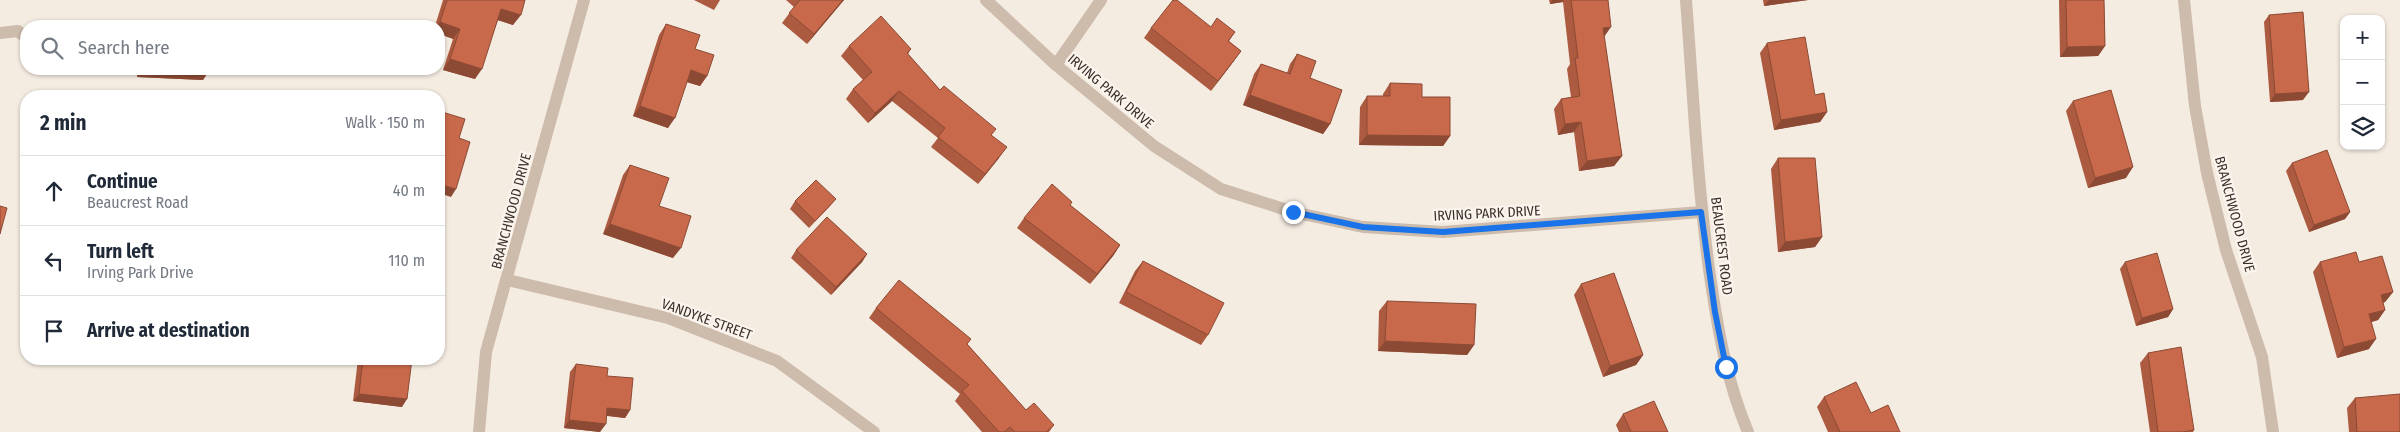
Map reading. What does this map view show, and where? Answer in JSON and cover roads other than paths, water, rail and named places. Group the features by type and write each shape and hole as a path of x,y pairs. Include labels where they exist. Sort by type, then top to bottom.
{"street":[{"name":"BRANCHWOOD DRIVE","path":"479,432 486,352 508,280 584,0"},
{"name":"IRVING PARK DRIVE","path":"986,0 1056,65 1154,146 1221,189 1293,212 1363,227 1443,232 1701,212"},
{"path":"1056,65 1101,0"},
{"name":"BEAUCREST ROAD","path":"1686,0 1701,212 1715,312 1726,367 1748,432"},
{"name":"BRANCHWOOD DRIVE","path":"2184,0 2195,106 2207,173 2226,250 2262,357 2273,432"},
{"path":"0,33 18,31 20,33"},
{"name":"VANDYKE STREET","path":"508,280 668,318 777,361 874,432"}]}
